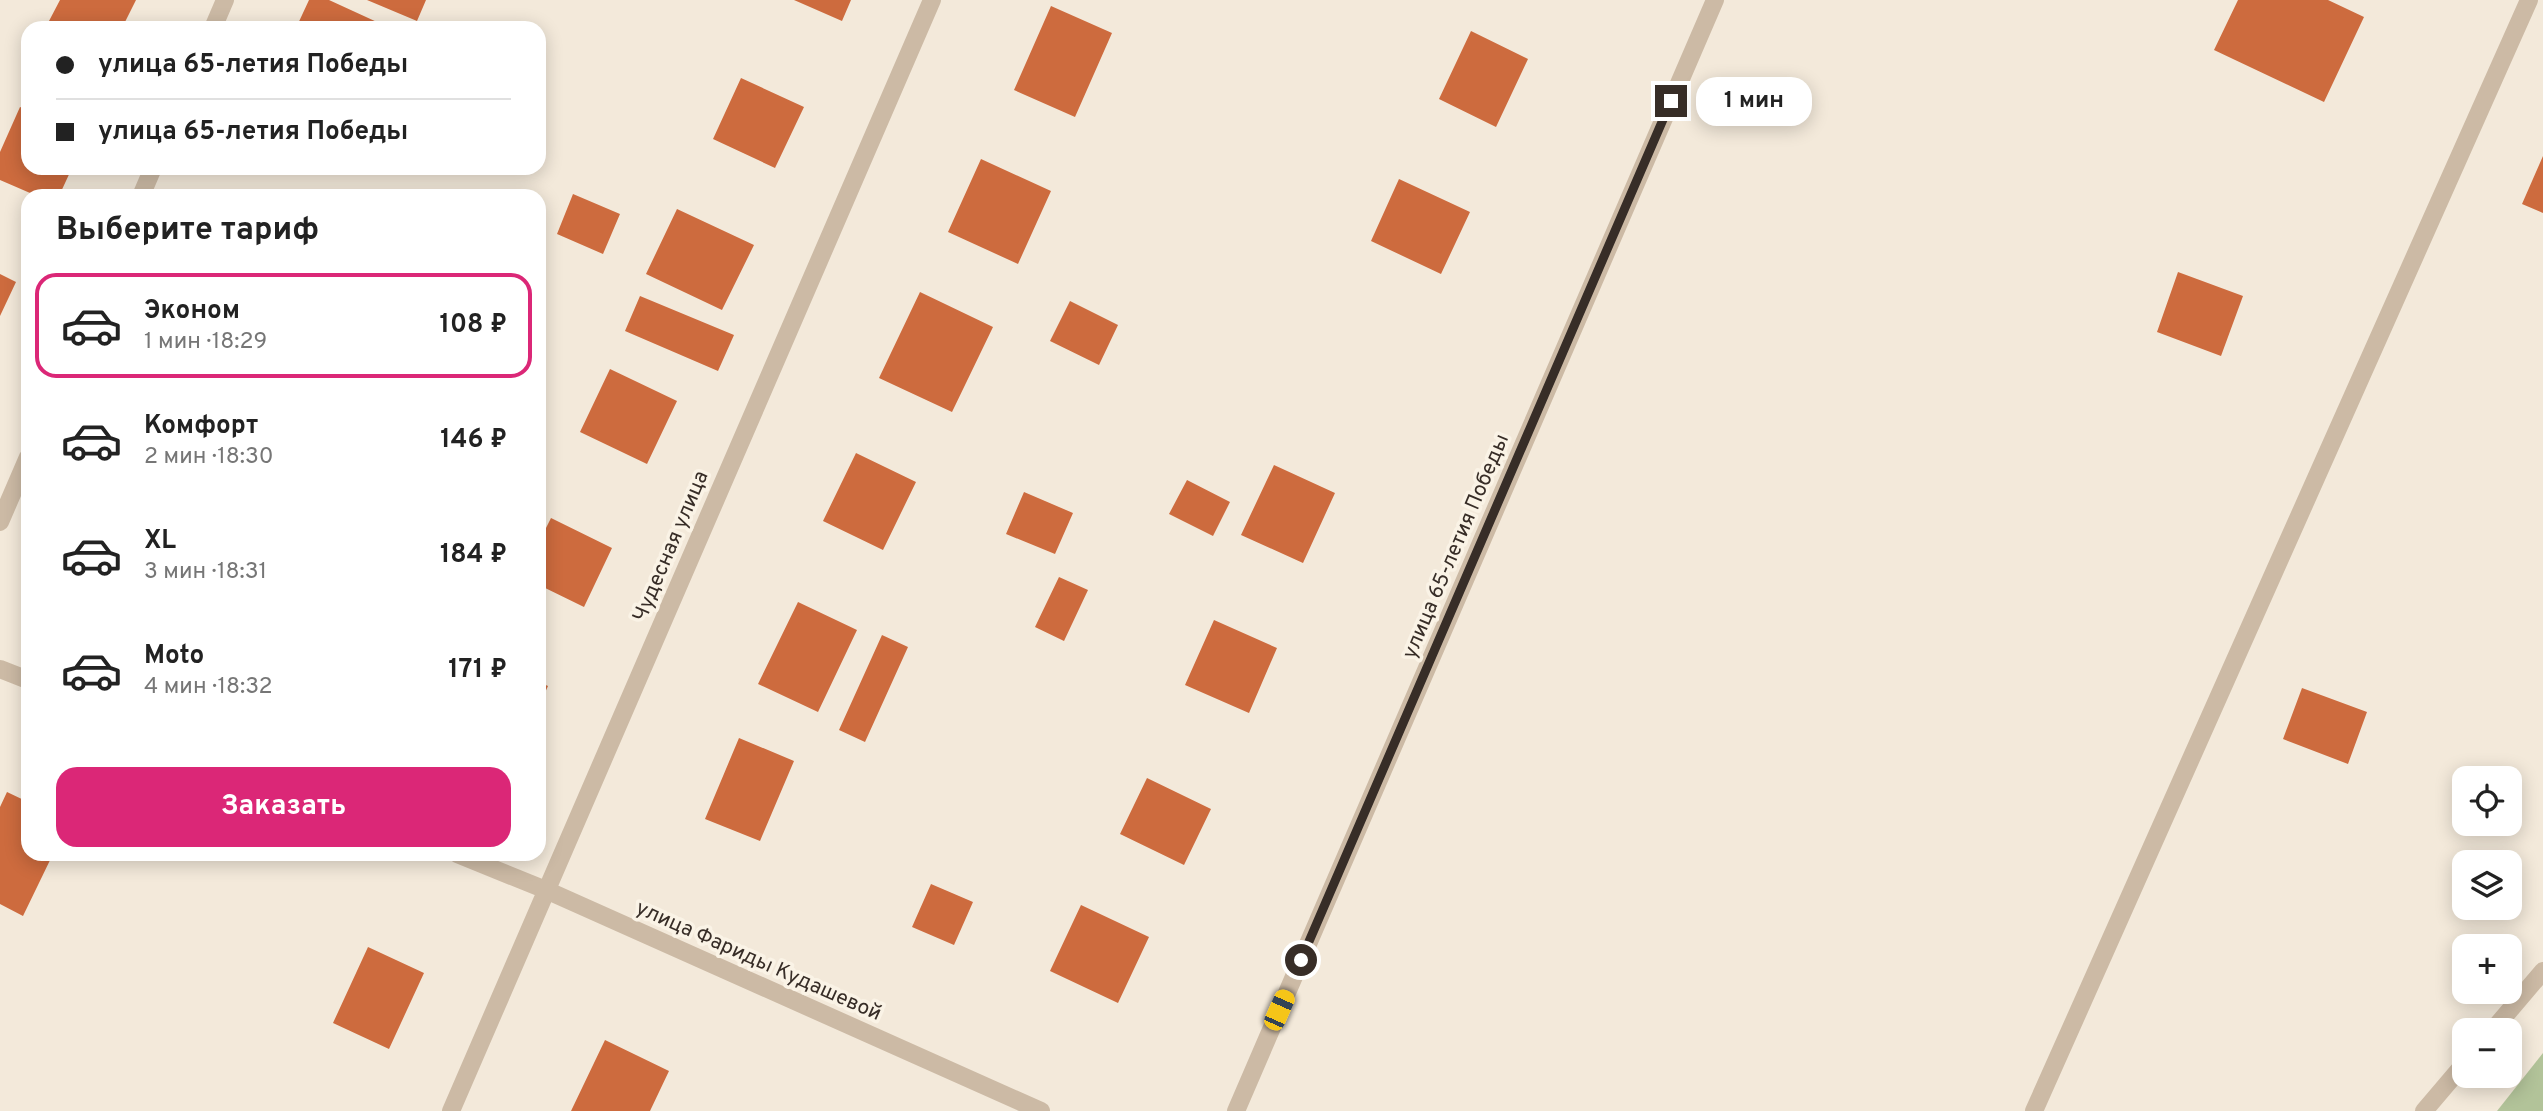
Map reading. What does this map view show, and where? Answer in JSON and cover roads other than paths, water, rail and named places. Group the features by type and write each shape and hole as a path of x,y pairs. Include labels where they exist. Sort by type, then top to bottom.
{"street":[{"path":"216,21 225,0"},
{"name":"Чудесная улица","path":"451,1111 932,0"},
{"name":"улица 65-летия Победы","path":"1236,1111 1715,0"},
{"path":"2034,1111 2529,0"},
{"path":"0,522 21,473"},
{"path":"0,668 21,677"},
{"name":"улица Фариды Кудашевой","path":"474,861 546,890 1041,1111"},
{"path":"2503,1018 2543,971"},
{"path":"2424,1111 2452,1078"}]}
